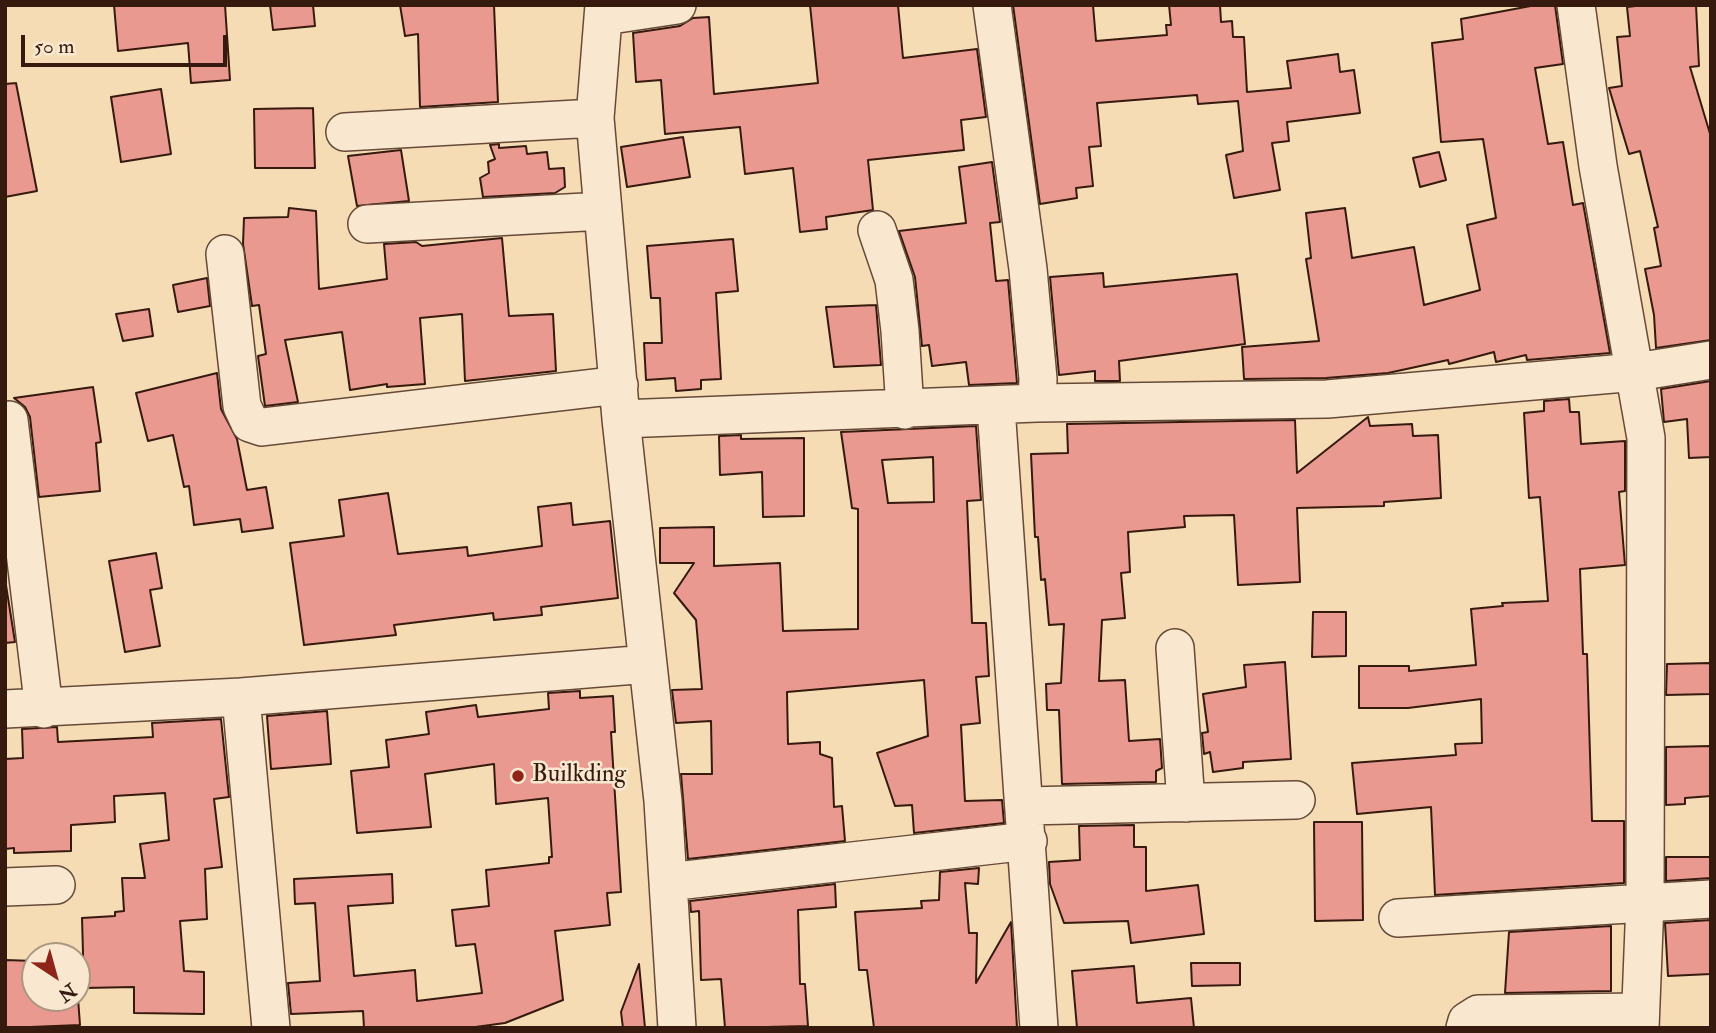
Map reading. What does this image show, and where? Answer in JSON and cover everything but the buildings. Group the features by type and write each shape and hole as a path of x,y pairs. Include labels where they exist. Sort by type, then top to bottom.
{"street":[{"path":"677,5 604,11 595,118 620,402 663,801 677,1028"},
{"path":"992,5 1028,269 1037,403"},
{"path":"1465,1028 1466,1021 1478,1014 1640,1020 1645,902 1646,438 1598,166 1576,5"},
{"path":"345,132 595,118"},
{"path":"367,224 603,211"},
{"path":"877,230 894,280 905,410"},
{"path":"225,254 242,406 250,423 262,426 620,402 905,410 1037,403 1328,399 1636,372 1711,360"},
{"path":"996,407 1027,823 1028,884 1039,1028"},
{"path":"9,420 44,709"},
{"path":"1175,649 1186,803"},
{"path":"5,709 241,697 648,664"},
{"path":"241,697 271,1028"},
{"path":"668,883 1027,823 1186,803 1296,800"},
{"path":"5,887 55,885"},
{"path":"1398,918 1711,899"}],"place":[{"name":"Builkding","path":"518,776"}]}
